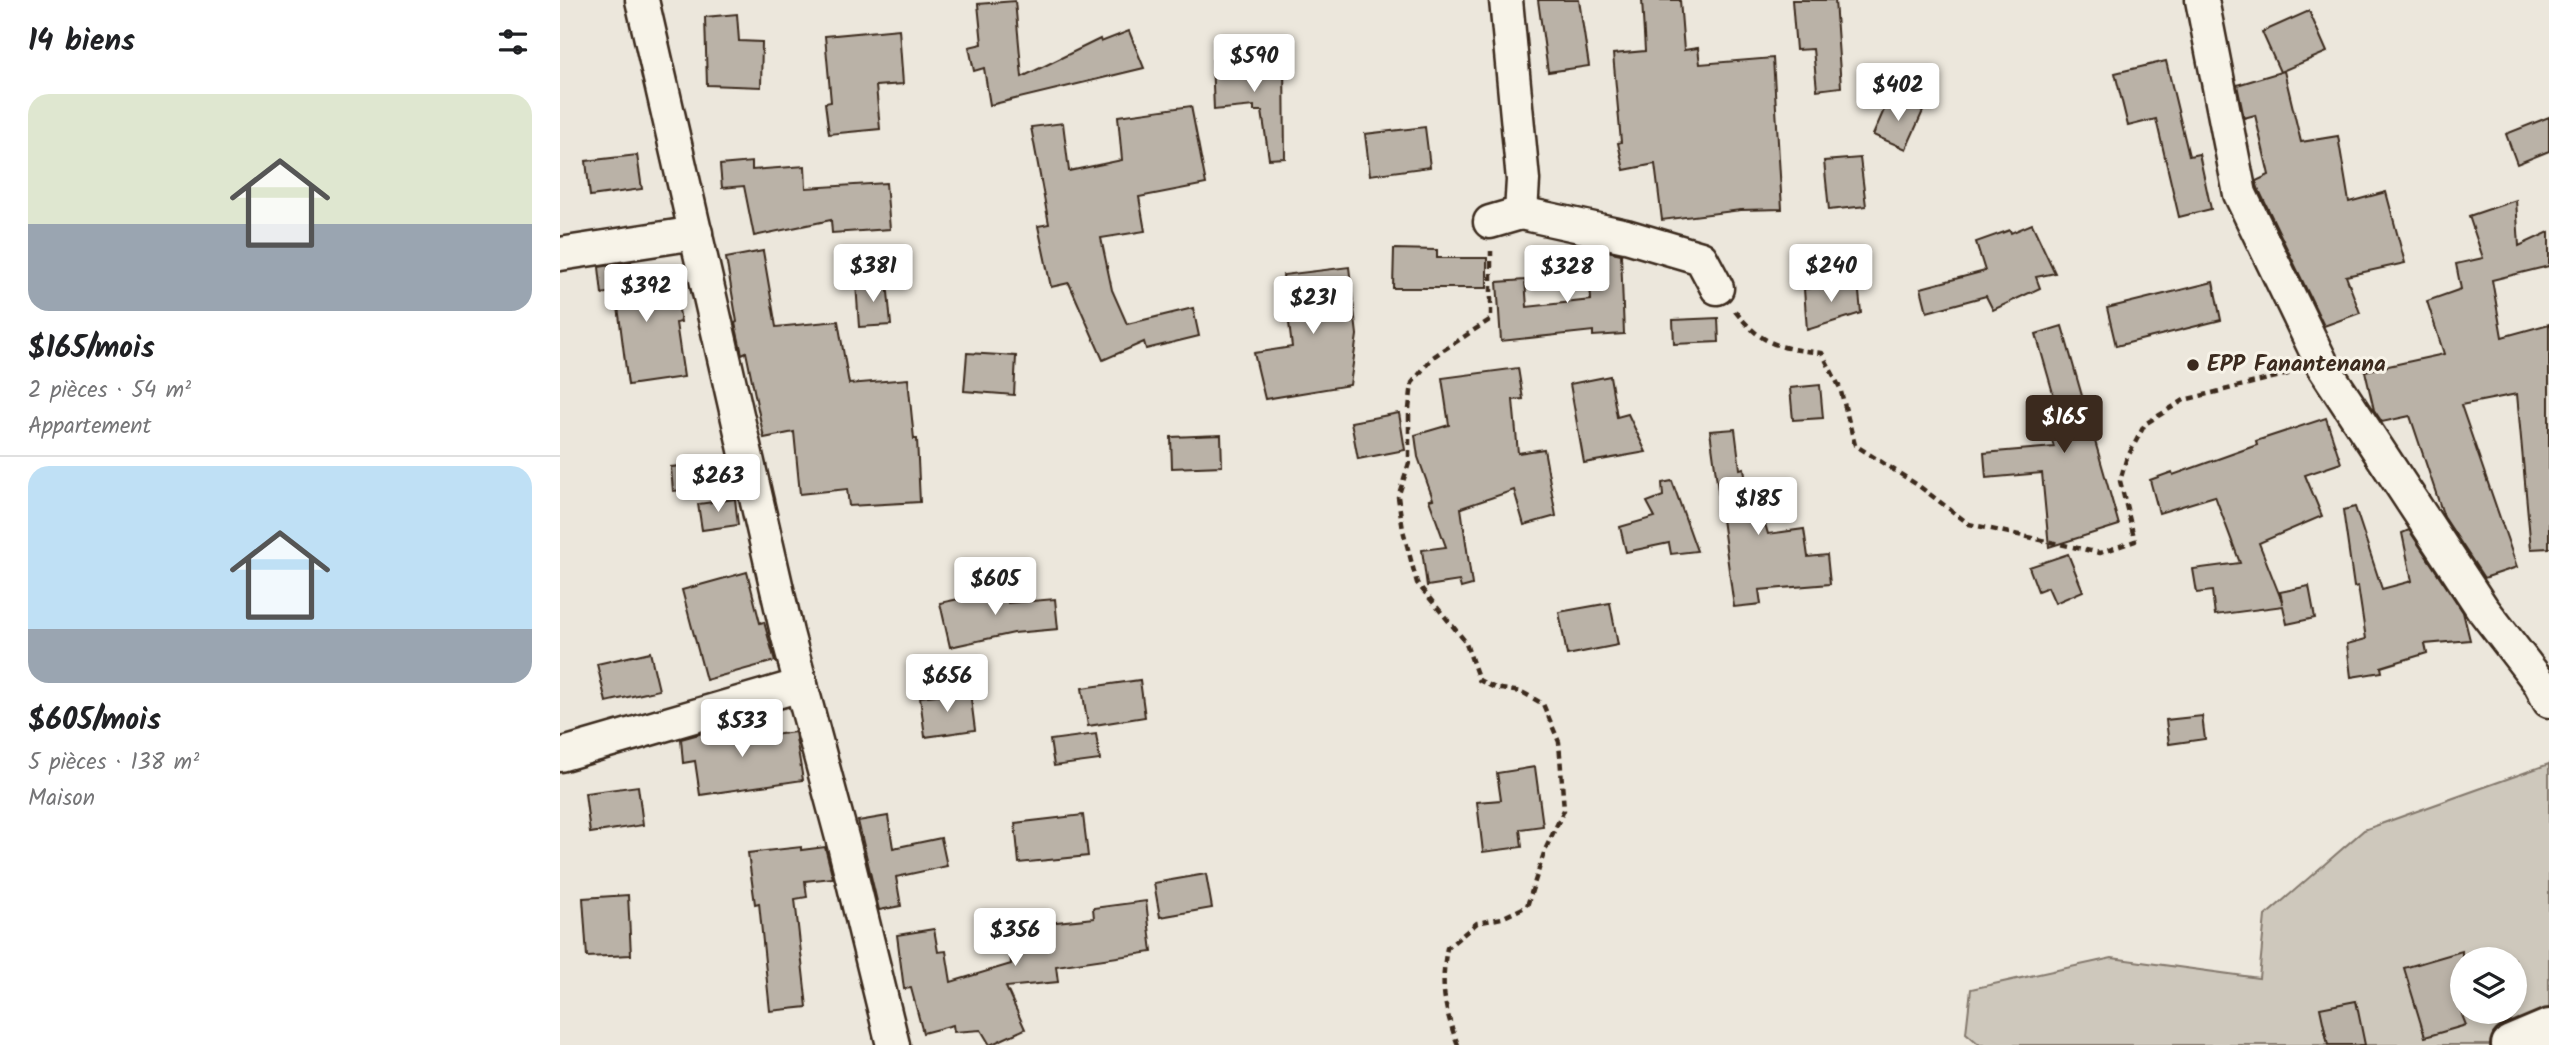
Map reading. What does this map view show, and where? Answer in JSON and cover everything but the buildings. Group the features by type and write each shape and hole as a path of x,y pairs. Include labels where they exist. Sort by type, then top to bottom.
{"street":[{"path":"642,0 787,633 894,1045"},
{"path":"1506,0 1523,180 1521,213"},
{"path":"2202,0 2241,194 2323,366 2482,608 2539,682 2549,701"},
{"path":"1490,222 1521,213 1626,236 1701,258 1717,288"},
{"path":"560,254 696,233"},
{"path":"560,755 801,685"},
{"path":"2511,1045 2549,1030"}],"path":[{"path":"1458,1045 1449,1019 1441,979 1447,948 1477,923 1502,918 1527,906 1545,850 1564,810 1559,741 1543,704 1522,692 1495,688 1479,680 1465,640 1417,583 1403,530 1398,496 1409,463 1412,383 1433,357 1490,319 1490,222"},
{"path":"1717,288 1748,327 1780,349 1822,353 1840,388 1855,446 1919,486 1969,524 2100,553 2136,541 2120,481 2126,460 2146,424 2184,400 2323,366"}],"shaded area":[{"path":"2549,764 2549,1045 1980,1045 1966,1033 1971,989 2112,958 2259,978 2265,916 2364,830"}],"place":[{"name":"EPP Fanantenana","path":"2193,365"}]}
